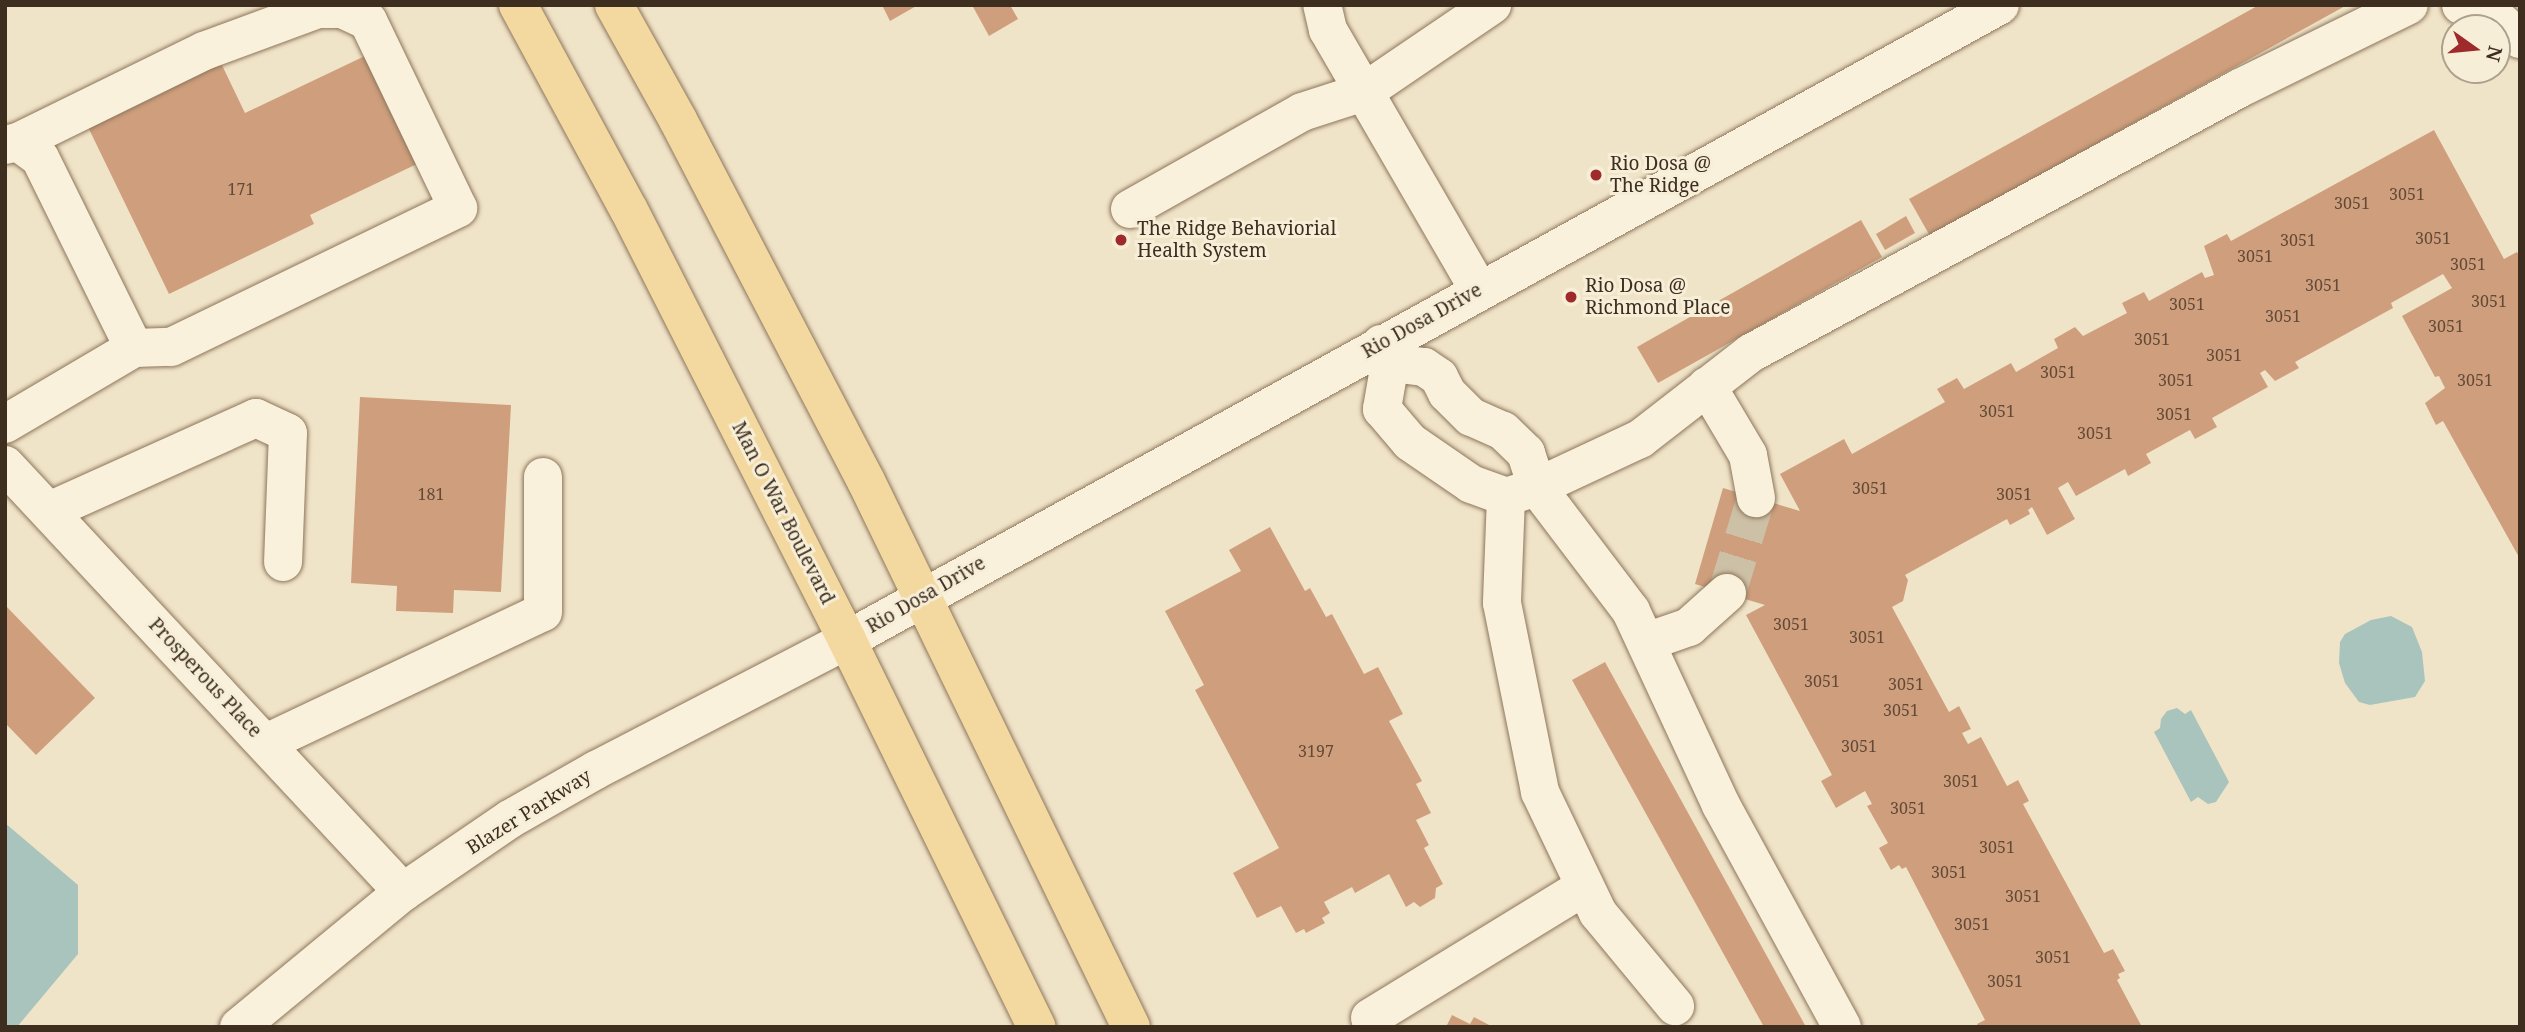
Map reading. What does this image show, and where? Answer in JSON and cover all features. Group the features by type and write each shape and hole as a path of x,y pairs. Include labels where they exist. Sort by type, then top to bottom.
{"main road":[{"name":"Man O War Boulevard","path":"519,5 629,210 847,640 1037,1027"},
{"path":"614,5 678,120 854,457 1131,1027"}],"street":[{"path":"1322,5 1328,30 1479,290"},
{"path":"1130,209 1302,112 1364,92 1492,5"},
{"name":"Rio Dosa Drive","path":"847,640 922,596 1386,353 1479,290 2000,5"},
{"path":"1675,1006 1598,913 1540,792 1502,603 1522,492 1526,453 1503,431 1471,417 1447,393 1439,377 1424,367 1386,353 1382,409 1410,442 1471,484 1522,492 1640,439 1751,353 2240,88 2409,5"},
{"path":"2461,5 2502,23 2520,39"},
{"path":"5,424 134,348 171,347 458,208 368,21 342,9 318,9 204,51 11,144"},
{"path":"11,144 40,158 134,348"},
{"path":"1707,387 1748,455 1756,498"},
{"path":"49,511 256,418 288,433 283,562"},
{"name":"Prosperous Place","path":"5,465 403,891"},
{"path":"266,743 542,612 543,477"},
{"path":"1522,492 1632,611 1721,805 1842,1027"},
{"path":"1646,642 1689,626 1727,593"},
{"name":"Blazer Parkway","path":"239,1027 403,891 510,819 589,774 847,640"},
{"path":"1370,1018 1585,886"}],"water":[{"path":"2391,616 2412,627 2422,652 2425,681 2415,697 2370,705 2359,702 2345,683 2339,663 2340,642 2345,634 2371,620"},
{"path":"2177,708 2185,714 2191,710 2229,782 2216,802 2208,804 2198,797 2191,802 2154,732 2160,728 2161,719 2167,711"},
{"path":"5,823 78,885 78,954 17,1027 5,1027"}],"building":[{"path":"882,5 918,5 890,21"},
{"path":"972,5 1010,5 1018,19 989,36"},
{"path":"2259,5 2347,5 1930,236 1909,199"},
{"path":"367,55 419,163 310,215 314,224 169,294 87,125 220,61 245,113"},
{"path":"2434,130 2504,259 2517,252 2520,257 2520,559 2443,421 2436,425 2425,403 2445,388 2439,376 2435,377 2402,316 2452,288 2443,274 2391,303 2393,308 2295,362 2299,368 2275,381 2265,370 2260,373 2268,387 2212,418 2217,427 2195,439 2190,430 2146,454 2151,463 2128,476 2125,469 2076,496 2068,482 2058,488 2075,519 2047,535 2032,507 2028,510 2030,514 2010,525 2007,519 1905,575 1908,580 1903,601 1892,607 1949,712 1959,706 1971,729 1962,733 1968,744 1981,737 2007,786 2018,780 2029,801 2023,804 2104,953 2113,949 2125,971 2118,974 2120,978 2117,980 2142,1027 1978,1027 1977,1024 1985,1020 1906,867 1902,869 1899,865 1891,870 1879,848 1888,843 1867,806 1872,804 1865,791 1836,808 1821,781 1832,775 1746,615 1765,605 1695,584 1723,488 1800,511 1780,474 1844,439 1852,454 1945,402 1937,389 1957,378 1964,389 2011,363 2016,372 2058,348 2054,339 2075,327 2083,336 2127,313 2122,303 2144,292 2149,301 2202,272 2205,278 2214,275 2204,246 2227,234 2231,241"},
{"path":"1906,216 1915,233 1885,250 1876,234"},
{"path":"1861,220 1882,257 1658,383 1637,347"},
{"path":"360,397 511,405 501,592 454,590 453,613 396,611 397,586 351,583"},
{"path":"1270,527 1305,591 1310,588 1326,617 1332,614 1364,674 1378,667 1403,714 1389,721 1422,781 1416,784 1431,813 1416,820 1429,845 1424,848 1443,884 1436,888 1435,898 1420,907 1414,902 1406,907 1389,874 1355,893 1352,887 1324,902 1330,913 1322,918 1325,923 1306,933 1304,929 1296,933 1281,906 1257,918 1233,873 1279,848 1195,690 1204,685 1165,611 1241,571 1229,550"},
{"path":"5,605 95,698 36,755 5,723"},
{"path":"1605,662 1806,1027 1764,1027 1572,680"},
{"path":"1452,1015 1470,1024 1474,1017 1493,1027 1446,1027"}],"tunnel":[{"path":"1727,593 1756,498"}],"place":[{"name":"Rio Dosa @ The Ridge","path":"1596,175"},
{"name":"The Ridge Behaviorial Health System","path":"1121,240"},
{"name":"Rio Dosa @ Richmond Place","path":"1571,297"}]}
